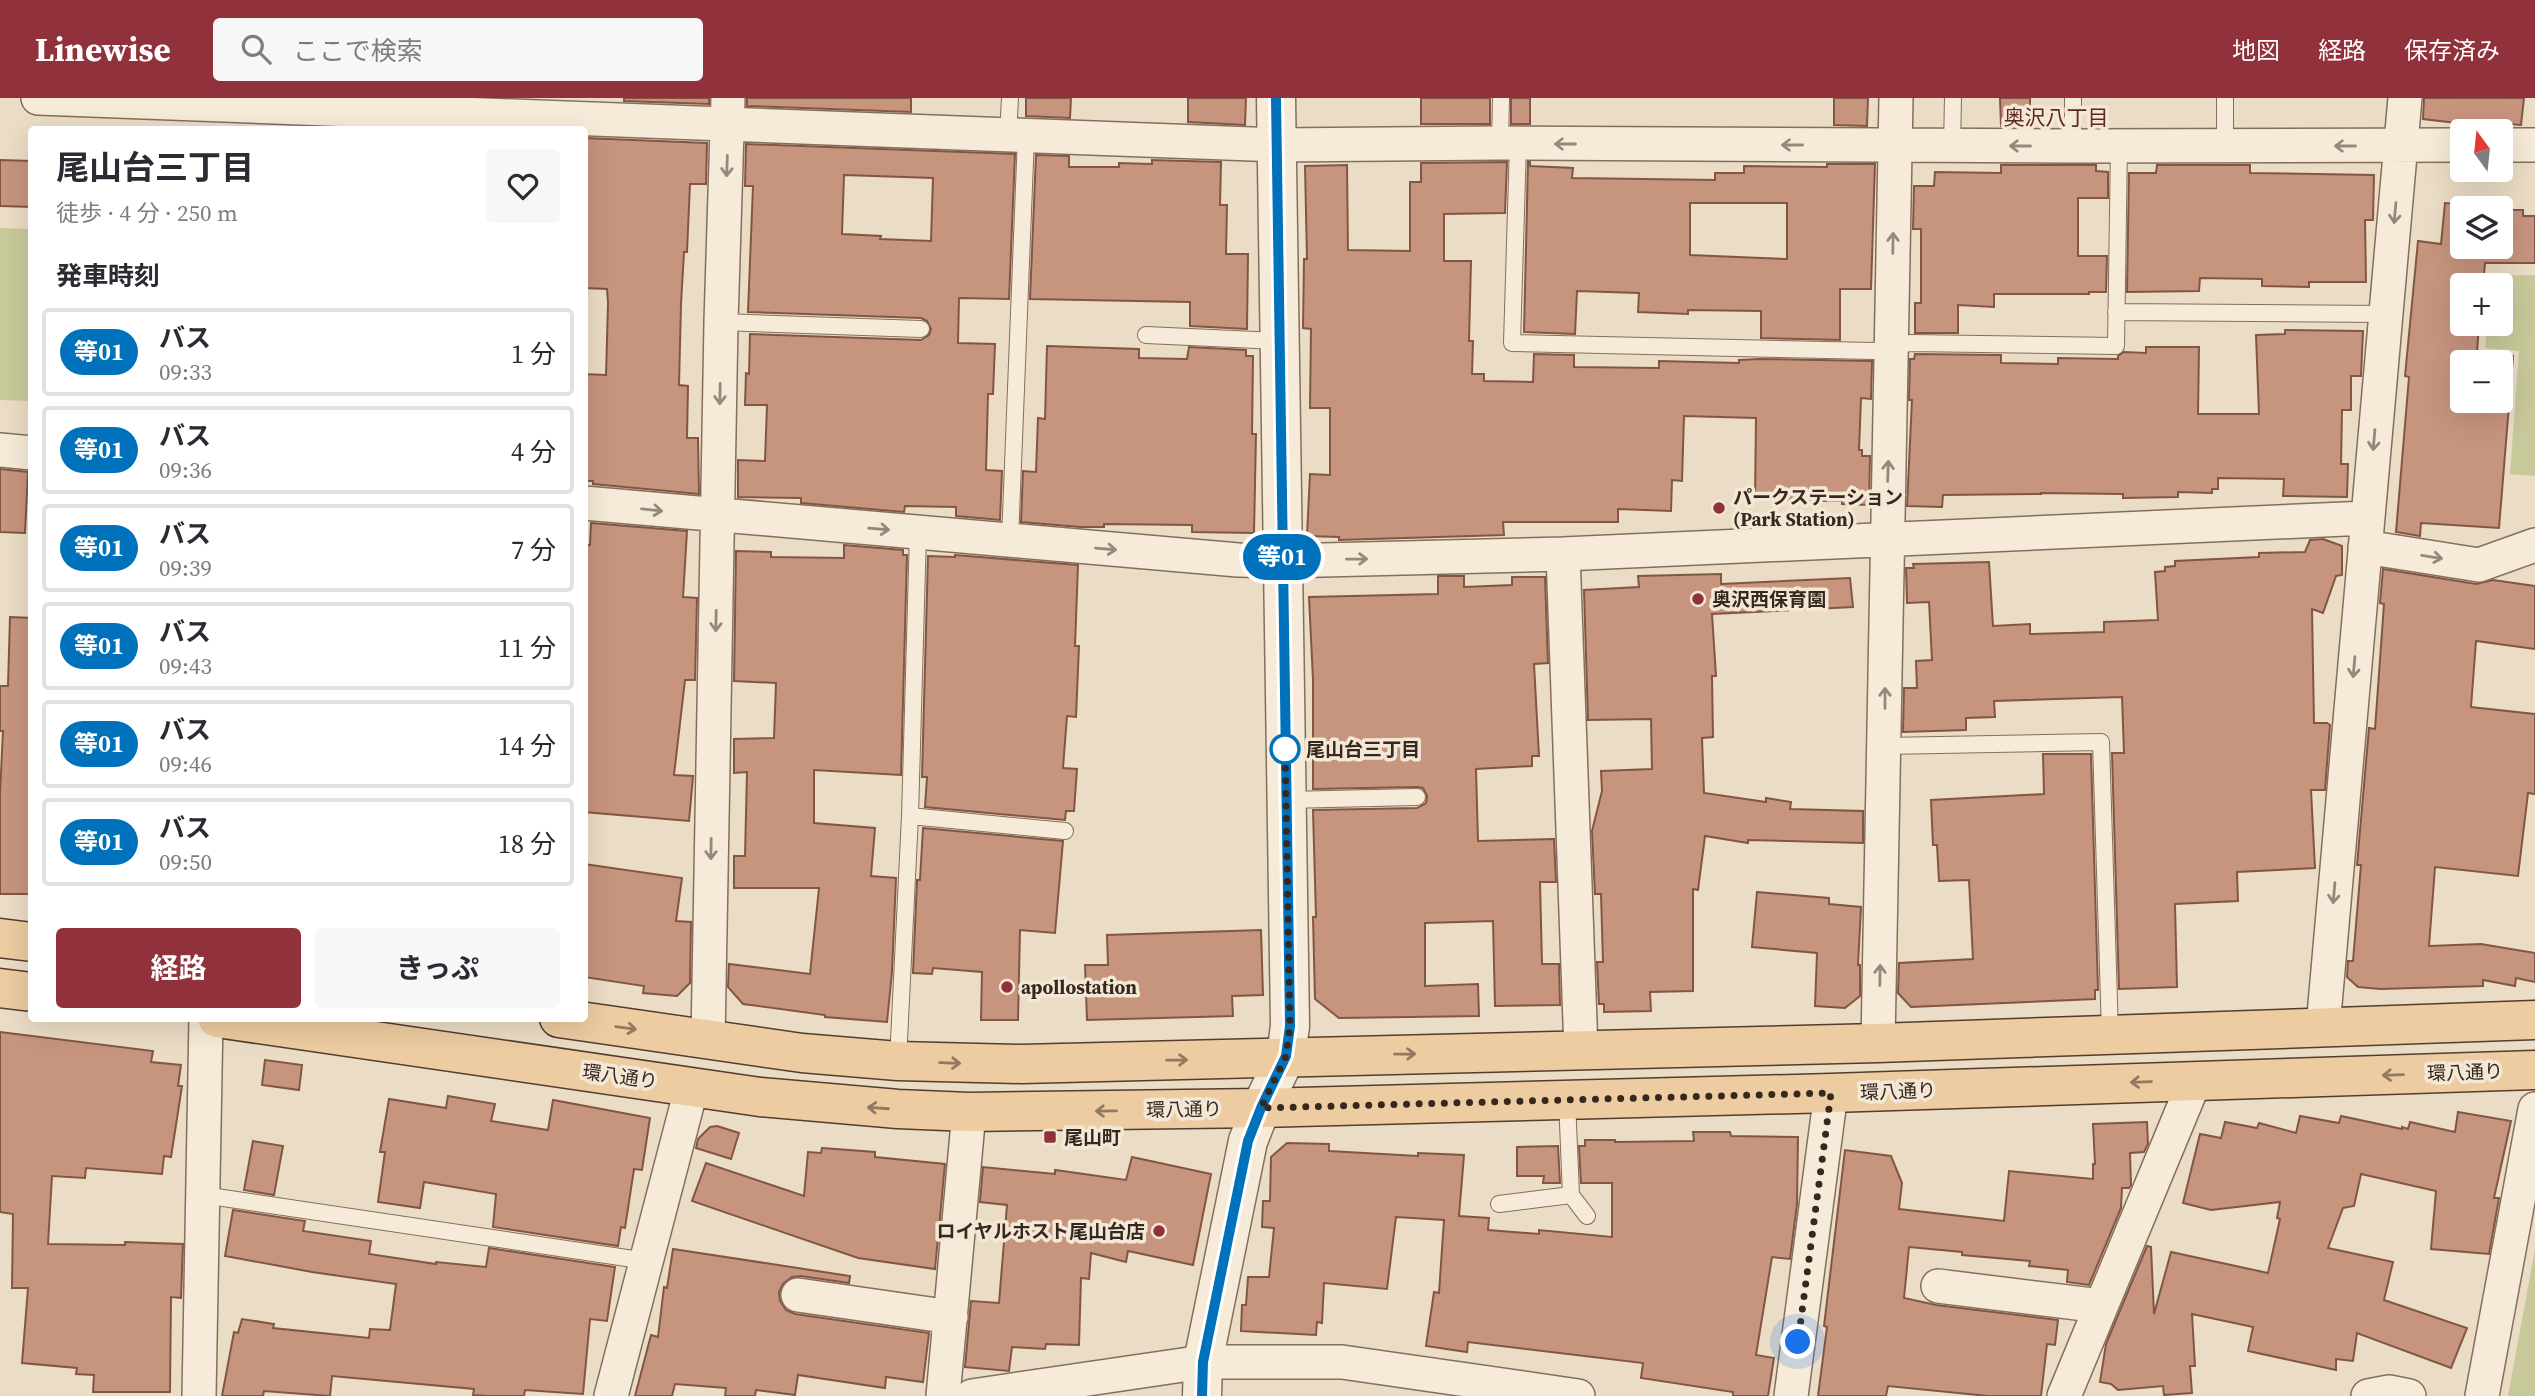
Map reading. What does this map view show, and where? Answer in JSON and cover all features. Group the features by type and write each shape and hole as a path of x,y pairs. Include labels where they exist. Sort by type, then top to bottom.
{"main road":[{"path":"0,938 28,942"},
{"path":"0,988 28,992"},
{"path":"586,1022 802,1053 898,1061 1022,1064 1878,1043 2535,1020"},
{"name":"環八通り","path":"246,1022 829,1104 969,1112 1261,1108 1831,1093 2535,1070"}],"street":[{"path":"37,98 469,106 537,123 728,112 1017,136 1276,145 2450,145"},
{"path":"1202,1379 1203,1312 1248,1141 1286,1056 1290,1026 1276,98"},
{"path":"1878,1043 1896,98"},
{"path":"2323,1027 2405,98"},
{"path":"708,1040 721,322 728,112"},
{"path":"2513,145 2535,145"},
{"path":"0,450 28,453"},
{"path":"588,503 1238,560 1282,561 1563,554 1886,540 2366,532 2479,565 2535,545"},
{"path":"1563,554 1581,1050"},
{"path":"199,1396 206,1022"},
{"path":"2064,1396 2196,1080"},
{"path":"611,1396 692,1086"},
{"path":"1791,1396 1831,1093"},
{"path":"2482,1396 2535,1109"},
{"path":"943,1396 969,1112"},
{"path":"1938,1286 2101,1307"},
{"path":"798,1295 951,1317"},
{"path":"972,1396 1202,1379 1342,1362 1451,1387 1578,1396"},
{"path":"2368,1396 2389,1392 2409,1396"}],"lane":[{"path":"1010,98 1017,136 1010,540"},
{"path":"1502,98 1509,143 1512,343 1874,351 1910,343 2116,346 2119,146"},
{"path":"1952,146 1953,98"},
{"path":"2073,98 2073,146"},
{"path":"2225,98 2225,146"},
{"path":"2116,312 2386,314"},
{"path":"721,322 921,329"},
{"path":"1146,335 1279,341"},
{"path":"898,1061 910,816 918,533"},
{"path":"1885,746 2101,743 2110,1035"},
{"path":"1286,800 1417,797"},
{"path":"910,816 1065,831"},
{"path":"1567,1100 1571,1195 1587,1216"},
{"path":"202,1195 647,1261"},
{"path":"1499,1204 1571,1195"}],"green space":[{"path":"0,228 28,229 28,401 0,400"},
{"path":"2535,275 2535,476 2510,474 2519,351 2485,348 2486,336 2513,336 2513,276"},
{"path":"2535,1249 2535,1396 2508,1396"}],"building":[{"path":"624,98 709,98 709,104 624,101"},
{"path":"747,98 911,98 911,112 747,106"},
{"path":"1026,98 1071,98 1070,118 1026,116"},
{"path":"1188,98 1246,98 1245,125 1188,122"},
{"path":"1421,98 1490,98 1490,124 1421,124"},
{"path":"1511,98 1530,98 1530,124 1511,124"},
{"path":"1834,98 1868,98 1867,126 1834,125"},
{"path":"2000,98 2030,98 2030,127 2001,126"},
{"path":"2424,98 2524,98 2521,125 2513,124 2513,119 2450,119 2450,122 2423,119"},
{"path":"588,138 707,143 706,184 690,184 681,304 679,385 688,386 687,438 698,438 699,494 593,484 593,481 588,481 588,374 606,375 607,289 588,288"},
{"path":"746,144 1015,154 1009,299 959,298 958,343 995,344 993,394 988,394 986,470 1002,471 1000,520 956,516 956,507 905,506 904,512 801,503 801,498 738,497 738,460 765,461 767,405 745,405 750,334 921,340 929,335 931,329 927,321 921,318 748,312 753,186 745,186","holes":["844,175 933,178 931,241 842,234"]},
{"path":"1036,155 1069,156 1069,167 1119,167 1119,163 1152,164 1152,160 1221,162 1220,205 1227,205 1226,254 1248,254 1247,329 1190,326 1190,302 1030,299"},
{"path":"0,160 28,161 28,207 0,206"},
{"path":"1507,162 1505,213 1444,214 1444,261 1471,261 1469,341 1473,341 1472,374 1484,374 1484,381 1533,382 1534,354 1574,355 1574,367 1659,368 1659,361 1872,361 1871,399 1861,398 1859,450 1862,450 1862,456 1870,456 1869,505 1842,504 1842,501 1755,500 1756,418 1684,416 1682,481 1672,480 1671,511 1618,509 1618,522 1503,522 1504,535 1339,540 1339,537 1307,536 1310,474 1330,475 1330,408 1310,408 1311,329 1303,328 1304,259 1307,259 1305,166 1347,165 1348,250 1410,251 1410,182 1421,182 1421,163"},
{"path":"1528,162 1530,166 1573,168 1572,178 1715,180 1715,173 1744,173 1744,166 1827,167 1827,164 1875,164 1871,289 1840,289 1840,340 1761,338 1761,311 1688,310 1688,314 1638,312 1639,293 1577,291 1575,334 1524,332","holes":["1690,203 1787,203 1787,259 1690,255"]},
{"path":"2001,165 2096,165 2096,171 2108,172 2108,198 2078,198 2078,256 2107,256 2106,292 1994,294 1994,307 1958,305 1958,333 1915,333 1915,303 1921,303 1921,229 1913,229 1914,186 1934,186 1935,172 2001,173"},
{"path":"2157,165 2250,165 2250,173 2374,175 2373,220 2365,220 2366,282 2309,282 2309,287 2262,286 2262,279 2200,278 2199,291 2127,292 2129,173 2156,173"},
{"path":"2445,203 2450,203 2450,259 2513,259 2513,210 2523,210 2523,216 2535,216 2535,263 2485,263 2484,273 2450,273 2450,336 2478,336 2477,350 2450,350 2450,413 2508,413 2499,528 2421,523 2420,536 2396,532 2409,377 2405,376 2418,241 2441,244"},
{"path":"2285,330 2363,331 2361,376 2351,376 2351,410 2342,410 2341,464 2348,464 2347,497 2283,496 2284,479 2218,478 2218,489 2212,489 2212,493 2178,492 2178,497 2123,498 2123,494 2041,493 1943,495 1942,507 1907,506 1912,400 1909,400 1910,359 1914,359 1915,354 2001,355 2001,363 2058,364 2058,358 2118,359 2124,352 2146,353 2146,347 2199,347 2198,414 2259,414 2256,335 2285,334"},
{"path":"1047,346 1139,349 1139,358 1187,359 1189,347 1246,350 1246,356 1253,356 1252,434 1256,434 1254,533 1192,532 1192,525 1104,524 1104,527 1080,527 1021,522 1023,471 1036,472 1038,418 1045,419"},
{"path":"0,469 28,472 25,533 0,532"},
{"path":"591,523 687,531 683,597 697,598 695,680 685,680 674,775 693,776 689,821 588,812"},
{"path":"2323,539 2342,546 2342,575 2336,576 2323,613 2312,609 2314,723 2330,725 2325,790 2311,790 2315,868 2237,872 2238,901 2175,904 2177,987 2119,989 2112,753 2124,753 2122,697 1994,701 1995,717 1966,718 1966,730 1903,732 1904,688 1917,688 1916,661 1932,660 1929,602 1907,603 1906,568 1914,568 1913,564 1989,562 1993,626 2030,624 2030,634 2104,632 2104,622 2158,620 2155,572 2175,566 2175,561 2259,557 2259,553 2305,552 2310,540"},
{"path":"844,545 903,550 903,555 907,555 901,775 814,770 814,823 875,828 871,876 896,878 887,1022 825,1017 743,1004 728,987 729,964 810,974 819,888 734,888 734,856 745,856 747,772 734,773 734,739 774,738 776,683 734,681 736,551 771,552 771,557 844,558"},
{"path":"955,555 1078,565 1076,717 1067,716 1063,768 1077,769 1074,811 1066,811 1065,820 925,807 927,777 922,777 928,556"},
{"path":"2383,569 2476,584 2493,580 2535,586 2535,649 2476,641 2471,707 2535,714 2535,794 2528,793 2518,876 2435,867 2429,946 2481,944 2535,953 2535,982 2516,978 2515,986 2483,980 2483,986 2380,989 2358,987 2347,977 2348,961 2353,961 2361,865 2357,865 2369,728 2375,729 2384,604 2380,603"},
{"path":"1721,574 1721,584 1850,578 1853,607 1712,614 1716,676 1712,676 1713,737 1702,738 1704,793 1766,802 1766,798 1791,802 1790,809 1863,811 1863,843 1748,840 1748,843 1705,836 1698,890 1693,889 1693,991 1650,992 1651,1011 1604,1012 1604,1004 1599,1004 1597,962 1603,962 1601,894 1595,894 1592,831 1602,791 1601,771 1652,769 1651,719 1588,720 1584,590 1639,587 1638,576"},
{"path":"1438,576 1464,576 1464,587 1512,585 1512,577 1545,577 1548,663 1534,664 1539,756 1532,756 1532,766 1476,769 1478,841 1554,839 1556,882 1540,882 1542,964 1559,964 1560,1005 1495,1006 1493,921 1425,923 1425,986 1478,984 1479,1016 1339,1018 1315,999 1313,810 1417,808 1426,803 1427,796 1423,788 1417,787 1313,789 1313,680 1309,597 1438,594"},
{"path":"10,617 28,618 28,894 0,894 3,731 0,731 0,686 8,686"},
{"path":"2043,754 2091,754 2098,990 2095,990 2095,999 1911,1007 1898,993 1899,963 1973,959 1969,880 1939,881 1937,845 1933,845 1931,800 2044,794"},
{"path":"923,828 1063,841 1055,933 1020,930 1018,1020 981,1020 982,972 933,968 932,974 913,973 917,880 920,880"},
{"path":"588,865 682,878 676,921 691,922 690,983 677,996 643,993 644,986 588,978"},
{"path":"1757,892 1829,898 1829,904 1861,907 1858,965 1860,996 1845,1008 1815,1006 1817,953 1752,947"},
{"path":"1261,930 1263,995 1232,996 1233,1016 1087,1020 1085,965 1108,965 1107,935"},
{"path":"0,1032 153,1051 151,1062 181,1065 178,1086 182,1086 171,1157 164,1156 162,1174 86,1168 85,1178 52,1176 48,1244 183,1244 181,1298 171,1297 170,1392 93,1392 94,1375 76,1374 77,1368 22,1363 28,1288 12,1288 13,1214 0,1212"},
{"path":"265,1060 302,1065 299,1090 262,1085"},
{"path":"448,1096 495,1104 491,1121 548,1130 553,1100 650,1118 642,1170 634,1169 625,1228 621,1227 618,1246 493,1227 496,1194 424,1182 420,1208 378,1202 385,1152 380,1152 389,1099 446,1108"},
{"path":"2458,1112 2511,1121 2494,1198 2499,1198 2489,1254 2431,1249 2436,1191 2361,1174 2354,1206 2343,1208 2328,1248 2393,1262 2384,1300 2467,1328 2451,1368 2357,1333 2353,1361 2336,1359 2336,1370 2248,1351 2253,1327 2192,1314 2195,1366 2190,1366 2192,1393 2164,1395 2163,1386 2118,1390 2111,1384 2100,1382 2106,1344 2147,1246 2151,1247 2154,1314 2171,1252 2268,1273 2280,1219 2277,1218 2280,1202 2211,1210 2183,1203 2200,1134 2221,1138 2225,1122 2257,1128 2259,1123 2296,1133 2300,1116 2339,1123 2341,1116 2402,1129 2408,1129 2410,1122 2455,1132"},
{"path":"2147,1122 2148,1144 2144,1152 2130,1153 2131,1185 2129,1188 2122,1188 2121,1208 2089,1285 2067,1282 2068,1270 2029,1266 2030,1261 1909,1247 1904,1298 1936,1305 2058,1320 2055,1345 2047,1344 2041,1396 1988,1396 1888,1386 1886,1396 1818,1396 1845,1150 1891,1156 1902,1183 1899,1209 2004,1221 2009,1171 2093,1179 2093,1124"},
{"path":"717,1126 739,1133 731,1159 696,1148 698,1139 710,1127"},
{"path":"1693,1132 1730,1132 1731,1136 1798,1137 1797,1204 1790,1259 1772,1257 1756,1355 1774,1358 1768,1396 1733,1396 1733,1392 1641,1378 1643,1363 1468,1342 1467,1352 1426,1346 1434,1292 1439,1293 1444,1220 1396,1217 1387,1289 1324,1283 1322,1323 1317,1322 1316,1335 1241,1331 1242,1305 1246,1305 1248,1277 1269,1277 1274,1228 1262,1227 1263,1201 1270,1201 1271,1157 1287,1143 1329,1144 1329,1151 1418,1156 1418,1153 1464,1155 1459,1216 1489,1218 1488,1230 1539,1234 1539,1230 1612,1237 1612,1183 1581,1183 1579,1146 1585,1146 1585,1140 1694,1141"},
{"path":"253,1141 283,1146 274,1195 244,1190"},
{"path":"1558,1146 1560,1183 1543,1183 1544,1176 1517,1176 1517,1147"},
{"path":"822,1148 875,1152 875,1157 945,1164 935,1269 858,1258 692,1201 706,1163 804,1196 808,1152 821,1153"},
{"path":"1132,1157 1211,1174 1193,1265 1128,1251 1126,1262 1091,1253 1089,1279 1081,1278 1079,1345 1046,1344 1045,1349 1012,1347 1009,1371 965,1367 971,1301 999,1303 1007,1205 980,1202 983,1167 1055,1174 1055,1170 1126,1180"},
{"path":"233,1210 305,1221 303,1231 371,1241 369,1254 436,1264 486,1267 489,1248 615,1267 607,1321 590,1319 583,1394 525,1390 524,1396 473,1395 474,1389 332,1376 330,1396 264,1391 263,1396 222,1396 234,1332 238,1333 242,1319 274,1324 273,1328 369,1338 370,1329 390,1330 396,1284 225,1256"},
{"path":"673,1249 850,1276 849,1283 792,1277 783,1284 779,1292 780,1301 786,1310 795,1314 929,1333 923,1382 886,1377 885,1388 798,1375 795,1395 756,1390 755,1396 725,1396 726,1388 675,1384 672,1396 635,1396 651,1335 658,1337 664,1287 667,1288"}],"bus line":[{"name":"等01","path":"1202,1396 1203,1362 1248,1141 1286,1056 1290,1026 1276,98"}],"place":[{"name":"パークステーション (Park Station)","path":"1719,508"},
{"name":"奥沢西保育園","path":"1698,599"},
{"name":"尾山台三丁目","path":"1285,749"},
{"name":"apollostation","path":"1007,987"},
{"name":"尾山町","path":"1050,1137"},
{"name":"ロイヤルホスト尾山台店","path":"1159,1231"}],"district":[{"name":"奥沢八丁目","path":"2056,118"}],"route":[{"path":"1285,749 1285,746 1290,1026 1286,1056 1261,1108 1831,1093 1798,1342"}]}
